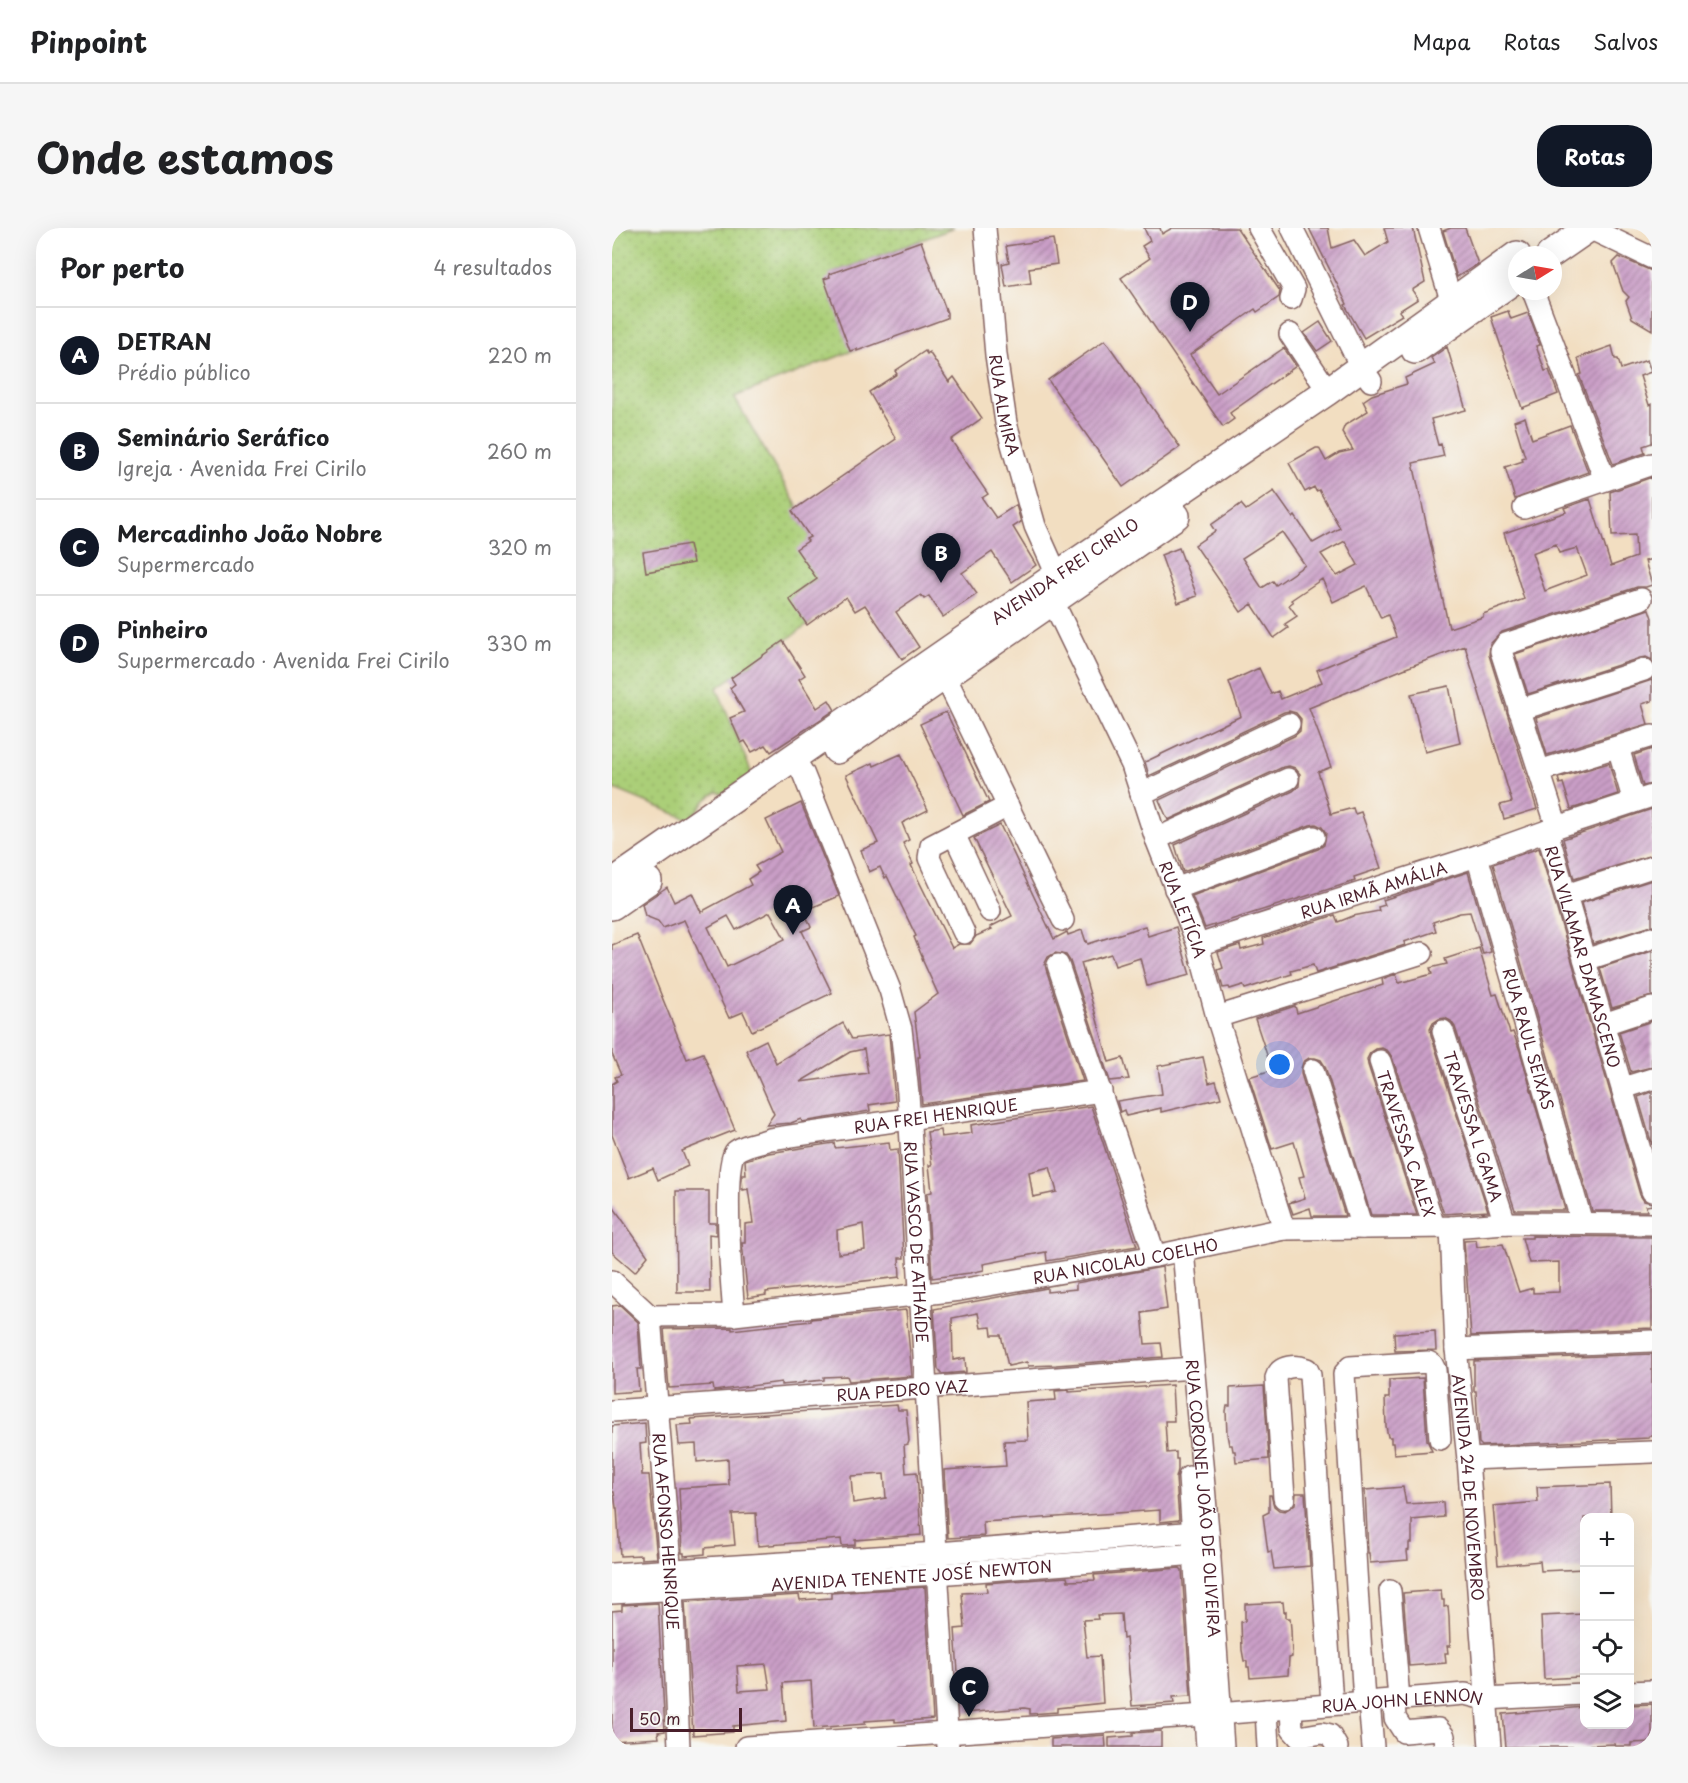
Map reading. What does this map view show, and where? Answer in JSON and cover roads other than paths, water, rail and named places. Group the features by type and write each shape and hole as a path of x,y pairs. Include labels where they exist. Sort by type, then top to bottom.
{"main road":[{"name":"AVENIDA FREI CIRILO","path":"1530,246 1556,228"},
{"path":"1562,247 1589,228"},
{"name":"AVENIDA FREI CIRILO","path":"1454,312 1508,263"},
{"name":"AVENIDA FREI CIRILO","path":"612,883 945,675 1052,586 1454,312 1508,283"},
{"name":"AVENIDA FREI CIRILO","path":"612,906 798,765 1328,391 1366,374"}],"street":[{"name":"RUA ALMIRA","path":"986,228 996,354 1006,423 1052,586"},
{"path":"1259,228 1294,289 1291,299"},
{"path":"1292,228 1366,374"},
{"path":"1429,228 1454,312"},
{"path":"1589,228 1652,258"},
{"path":"1536,300 1605,480"},
{"path":"1290,334 1328,391"},
{"path":"1524,508 1652,464"},
{"name":"RUA LETÍCIA","path":"1052,586 1132,765 1156,839 1198,945 1217,1017 1284,1229"},
{"name":"RUA VILAMAR DAMASCENO","path":"1641,599 1506,644 1501,648 1539,771 1566,895 1623,1088 1646,1150 1652,1191"},
{"path":"1519,710 1644,670"},
{"path":"945,675 1063,920"},
{"path":"1141,794 1289,724"},
{"path":"1539,771 1652,736"},
{"path":"1618,747 1643,799"},
{"name":"RUA VASCO DE ATHAÍDE","path":"798,765 890,990 901,1029 909,1120 948,1740"},
{"path":"1156,839 1288,779"},
{"name":"RUA IRMÃ AMÁLIA","path":"1198,945 1477,856 1643,799"},
{"path":"964,933 929,858 931,846 1008,806"},
{"path":"954,834 990,911"},
{"path":"1175,889 1314,837"},
{"name":"RUA RAUL SEIXAS","path":"1477,856 1582,1223"},
{"path":"1566,895 1652,867"},
{"path":"1585,960 1652,938"},
{"path":"1217,1017 1422,953"},
{"name":"RUA CORONEL JOÃO DE OLIVEIRA","path":"1058,965 1101,1091 1170,1253 1187,1369 1213,1715 1222,1747"},
{"path":"1604,1024 1652,1008"},
{"name":"TRAVESSA L GAMA","path":"1443,1031 1505,1223"},
{"name":"TRAVESSA C ALEX","path":"1380,1061 1442,1227"},
{"path":"1313,1070 1362,1228"},
{"path":"1623,1088 1652,1078"},
{"name":"RUA FREI HENRIQUE","path":"734,1315 728,1201 731,1158 735,1152 770,1139 1101,1091"},
{"name":"RUA NICOLAU COELHO","path":"650,1316 734,1315 960,1290 1170,1253 1284,1229 1442,1227 1505,1223 1652,1224"},
{"name":"AVENIDA 24 DE NOVEMBRO","path":"1442,1227 1468,1459 1490,1747"},
{"path":"612,1281 650,1316"},
{"name":"RUA AFONSO HENRIQUE","path":"650,1316 671,1580 679,1747"},
{"path":"1456,1349 1652,1341"},
{"path":"1373,1747 1366,1702 1345,1385 1346,1370 1350,1367 1428,1362 1432,1364 1435,1370 1440,1439"},
{"path":"1284,1498 1276,1378 1281,1369 1302,1368 1310,1375 1332,1704"},
{"name":"RUA PEDRO VAZ","path":"612,1411 1187,1369"},
{"path":"1468,1459 1652,1452"},
{"name":"AVENIDA TENENTE JOSÉ NEWTON","path":"938,1563 1201,1532"},
{"name":"AVENIDA TENENTE JOSÉ NEWTON","path":"612,1593 671,1580 938,1563 1202,1554"},
{"name":"AVENIDA TENENTE JOSÉ NEWTON","path":"612,1574 671,1580"},
{"path":"1390,1591 1395,1718 1404,1732 1438,1729 1444,1736 1445,1747"},
{"path":"1634,1692 1652,1691"},
{"name":"RUA JOHN LENNON","path":"746,1747 948,1740 1332,1704 1465,1694 1485,1699 1580,1694"},
{"path":"1291,1708 1292,1729 1299,1737 1322,1733 1330,1735 1337,1747"},
{"path":"1266,1710 1268,1747"},
{"name":"RUA CORONEL JOÃO DE OLIVEIRA","path":"1207,1747 1213,1715"}],"place":[{"name":"Pinheiro","path":"1190,332"},
{"name":"Seminário Seráfico","path":"941,583"},
{"name":"DETRAN","path":"793,935"},
{"name":"Mercadinho João Nobre","path":"969,1717"}]}
